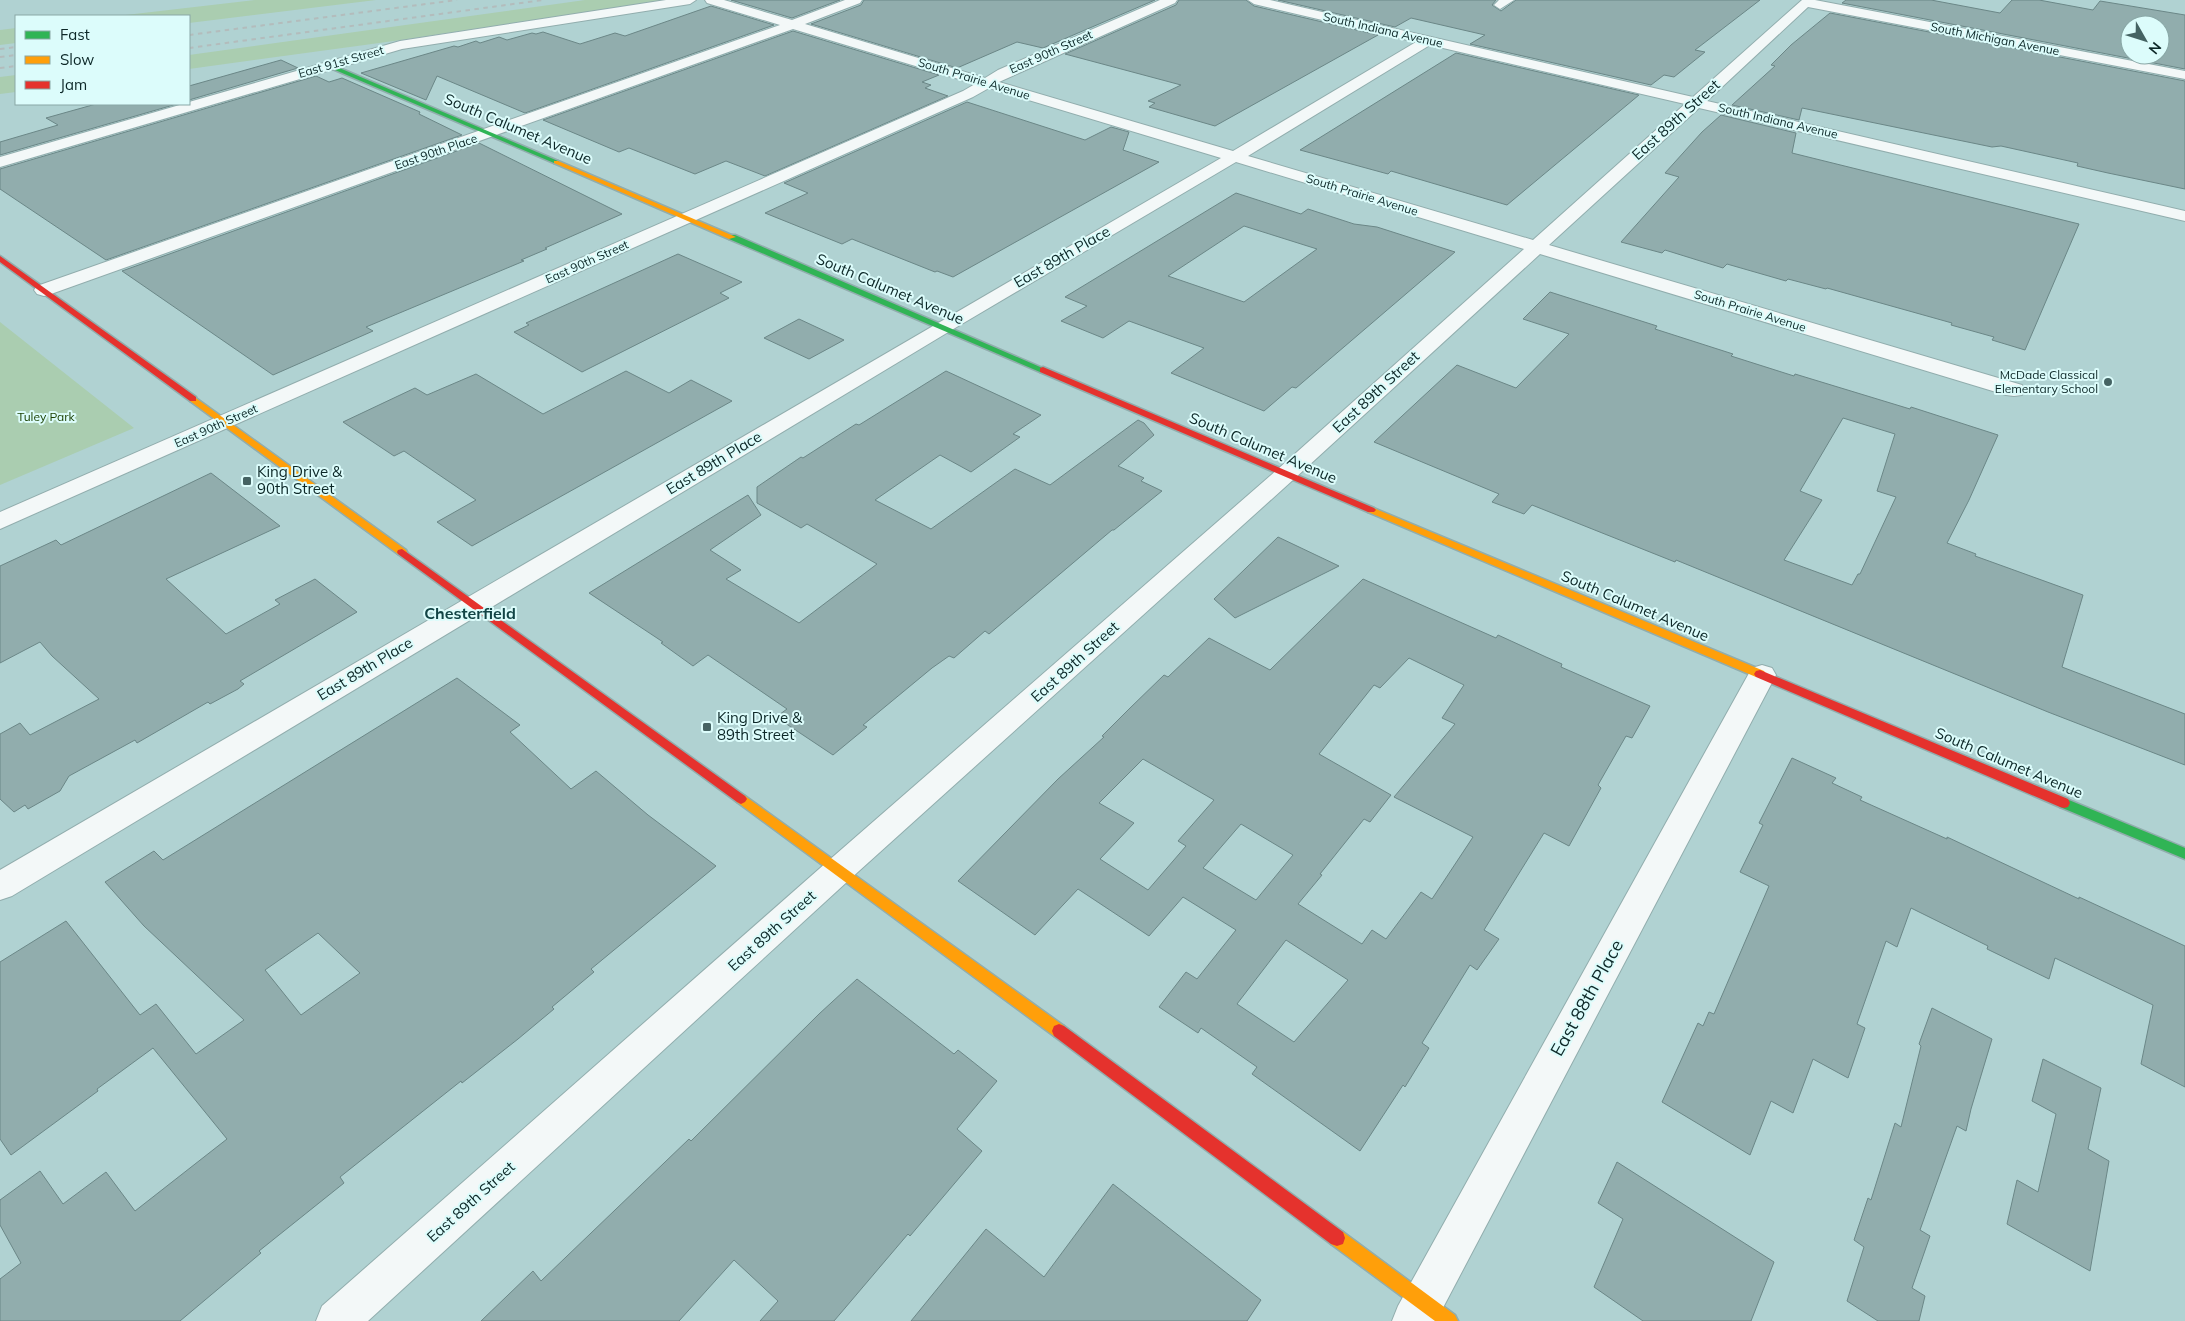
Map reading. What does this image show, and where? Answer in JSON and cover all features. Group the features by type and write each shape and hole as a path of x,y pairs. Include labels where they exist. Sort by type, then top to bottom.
{"street":[{"name":"East 91st Street","path":"0,162 400,45 690,0"},
{"name":"South Prairie Avenue","path":"710,0 2014,390"},
{"name":"East 90th Place","path":"44,290 489,133 856,0"},
{"name":"East 90th Street","path":"0,521 968,94 1002,74 1171,0"},
{"name":"South Indiana Avenue","path":"1254,0 2185,216"},
{"name":"South Michigan Avenue","path":"1807,2 2185,75"},
{"name":"East 89th Street","path":"338,1321 838,872 1286,474 1807,2"},
{"name":"East 89th Place","path":"0,886 942,327 1234,157 1428,40"},
{"name":"South Calumet Avenue","path":"330,66 1286,474 2185,854"},
{"path":"0,258 472,605 1103,1064 1428,1315"},
{"name":"East 88th Place","path":"1428,1315 1762,676"}],"green space":[{"path":"255,0 376,0 190,23 190,15 126,15"},
{"path":"585,0 666,0 394,41 190,69 190,55"},
{"path":"15,28 15,43 0,45 0,30"},
{"path":"15,75 15,92 0,94 0,77"},
{"name":"Tuley Park","path":"0,322 134,428 0,485"}],"building":[{"path":"731,0 840,0 792,18"},
{"path":"864,0 1155,0 1043,48 1017,42 957,68 811,24 861,5"},
{"path":"1179,0 1246,0 1254,6 1378,35 1215,126 1149,107 1155,103 1148,101 1181,85 1065,54 1176,5"},
{"path":"1278,0 1496,0 1492,5 1501,11 1516,0 1760,0 1695,50 1705,52 1674,77 1664,75 1651,85 1470,44 1485,35 1411,18 1395,27"},
{"path":"1846,0 1931,0 2000,13 2012,0 2039,0 2093,10 2100,1 2185,15 2185,69 2164,65 2170,65 2170,15 2120,15 2120,56 1842,3"},
{"path":"711,6 774,25 525,113 437,76 426,100 361,73 454,46 458,47 476,41 480,43 499,37 507,40 543,32 580,44 615,33 625,36"},
{"path":"1830,13 2185,81 2185,189 2077,166 2078,163 2001,146 1992,147 1802,108 1799,120 1732,105 1775,66 1771,65 1791,45"},
{"path":"793,31 939,75 922,82 931,85 925,88 948,96 765,176 726,161 695,174 629,148 619,152 543,120"},
{"path":"1456,53 1639,95 1507,205 1391,171 1388,174 1300,150"},
{"path":"281,60 298,68 190,100 190,86"},
{"path":"316,76 329,82 342,78 420,112 419,114 462,135 106,260 0,189 0,169"},
{"path":"967,102 1085,140 1111,127 1129,132 1123,150 1159,162 953,277 935,272 852,239 842,244 765,213 808,193 784,183"},
{"path":"92,105 174,105 0,155 0,142 58,125 46,118"},
{"path":"1721,115 1796,133 1792,153 2079,224 2025,350 1992,340 1994,337 1951,325 1952,323 1827,288 1788,279 1786,281 1727,264 1723,268 1665,250 1662,253 1621,242 1679,177 1665,173 1702,132"},
{"path":"479,143 622,214 521,260 524,261 366,327 373,331 273,375 122,271"},
{"path":"1236,193 1301,214 1308,209 1354,224 1377,227 1455,252 1296,388 1292,387 1264,411 1171,373 1204,348 1129,321 1103,338 1061,321 1087,306 1065,297","holes":["1244,226 1317,249 1244,302 1168,276"]},
{"path":"678,254 742,282 720,293 729,298 582,372 514,332 529,325 526,323"},
{"path":"1550,292 1657,326 1655,329 1733,354 1731,356 1910,409 1911,407 1998,435 1969,500 1947,543 1976,554 1975,556 2083,595 2062,667 2185,714 2185,765 2048,712 1676,560 1675,562 1532,505 1524,514 1492,502 1499,494 1374,442 1457,365 1516,388 1569,334 1523,319","holes":["1843,418 1895,434 1877,491 1896,497 1860,574 1858,574 1852,585 1784,560 1822,500 1800,491"]},
{"path":"799,319 844,340 809,359 764,338"},
{"path":"626,371 669,393 691,380 732,401 472,546 437,522 476,500 404,451 394,456 343,422 415,388 427,395 476,374 543,414"},
{"path":"946,371 1041,415 1013,434 1020,437 971,472 940,455 875,500 931,529 1015,469 1050,485 1138,420 1144,423 1154,435 1118,466 1144,478 1141,481 1162,491 1112,530 989,634 985,631 954,658 949,656 932,668 863,725 867,727 833,755 776,717 787,709 708,655 693,666 661,643 663,642 589,593 748,495 761,515 710,550 741,570 726,579 799,623 877,564 807,524 801,528 757,503 757,487 801,457 803,458 856,424 859,425"},
{"path":"211,473 280,526 166,579 226,634 280,604 275,600 315,579 357,612 240,681 244,684 238,689 210,704 208,702 137,743 135,740 69,776 60,791 28,809 25,805 14,812 0,799 0,734 20,723 30,735 99,699 52,656 40,642 0,663 0,566 56,540 61,545"},
{"path":"1278,537 1339,566 1235,618 1214,599"},
{"path":"1363,579 1496,638 1498,635 1562,664 1561,667 1650,706 1632,738 1626,736 1598,785 1601,788 1569,846 1544,833 1484,930 1499,939 1477,970 1470,965 1422,1043 1429,1048 1405,1087 1403,1085 1360,1151 1252,1074 1257,1067 1201,1028 1198,1033 1159,1007 1186,972 1197,979 1236,930 1183,897 1149,936 1078,889 1035,935 958,881 1164,675 1168,677 1209,638 1270,670","holes":["1409,658 1464,685 1442,718 1455,724 1394,797 1473,837 1432,899 1421,892 1386,939 1372,930 1362,944 1298,904 1364,819 1370,822 1391,795 1319,754 1374,685 1380,688","1143,759 1214,800 1178,841 1186,846 1148,890 1100,859 1134,823 1099,803","1241,824 1293,855 1256,900 1203,868","1286,940 1348,980 1294,1042 1237,1004"]},
{"path":"457,678 520,725 510,732 571,789 596,771 648,815 716,866 591,969 594,972 552,1007 554,1009 518,1039 462,1083 461,1081 340,1177 344,1183 259,1251 261,1253 180,1321 0,1321 0,1279 21,1263 0,1225 0,1200 40,1171 63,1204 106,1172 135,1211 227,1139 153,1048 11,1155 0,1139 0,962 66,921 140,1015 156,1004 196,1054 244,1020 144,926 105,882 154,851 163,860","holes":["318,933 360,973 301,1015 265,970"]},
{"path":"1792,758 1836,778 1832,783 1862,797 1860,800 1947,839 1947,837 2185,946 2185,1087 2141,1064 2153,1005 2055,958 2049,979 1987,949 1988,946 1911,908 1897,947 1886,941 1857,1024 1865,1028 1848,1078 1813,1059 1793,1113 1771,1101 1750,1155 1662,1102 1698,1023 1703,1026 1709,1012 1714,1014 1769,886 1740,872 1763,825 1759,823"},
{"path":"857,979 954,1054 958,1050 997,1081 957,1129 982,1151 910,1236 908,1234 834,1321 760,1321 778,1301 734,1260 679,1321 481,1321 533,1271 541,1281 689,1139 691,1141"},
{"path":"1932,1008 1992,1039 1966,1131 1957,1126 1920,1230 1930,1236 1912,1288 1925,1296 1919,1321 1878,1321 1847,1301 1864,1247 1854,1240 1868,1198 1871,1200 1895,1123 1901,1127 1921,1046 1919,1044"},
{"path":"2043,1059 2101,1088 2088,1149 2109,1161 2090,1271 2007,1224 2017,1180 2038,1192 2056,1114 2032,1101"},
{"path":"1617,1162 1774,1262 1751,1321 1643,1321 1594,1287 1623,1219 1598,1203"},
{"path":"1113,1184 1261,1300 1247,1321 911,1321 986,1229 1044,1277"}],"railway":[{"path":"190,35 457,0"},
{"path":"190,48 543,0"},
{"path":"0,49 15,47"},
{"path":"0,57 15,55"},
{"path":"0,68 15,66"}],"traffic: fast":[{"path":"330,66 556,162"},
{"path":"732,237 1043,370"},
{"path":"2064,803 2185,854"}],"traffic: slow":[{"path":"556,162 732,237"},
{"path":"193,399 402,552"},
{"path":"1371,510 1760,674"},
{"path":"741,799 1059,1031"},
{"path":"1337,1238 1449,1321"}],"traffic: jam":[{"path":"0,258 193,399"},
{"path":"1043,370 1371,510"},
{"path":"402,552 741,799"},
{"path":"1760,674 2064,803"},
{"path":"1059,1031 1337,1238"}],"place":[{"name":"McDade Classical Elementary School","path":"2108,382"},
{"name":"King Drive & 90th Street","path":"247,481"},
{"name":"King Drive & 89th Street","path":"707,727"}],"district":[{"name":"Chesterfield","path":"470,613"}]}
